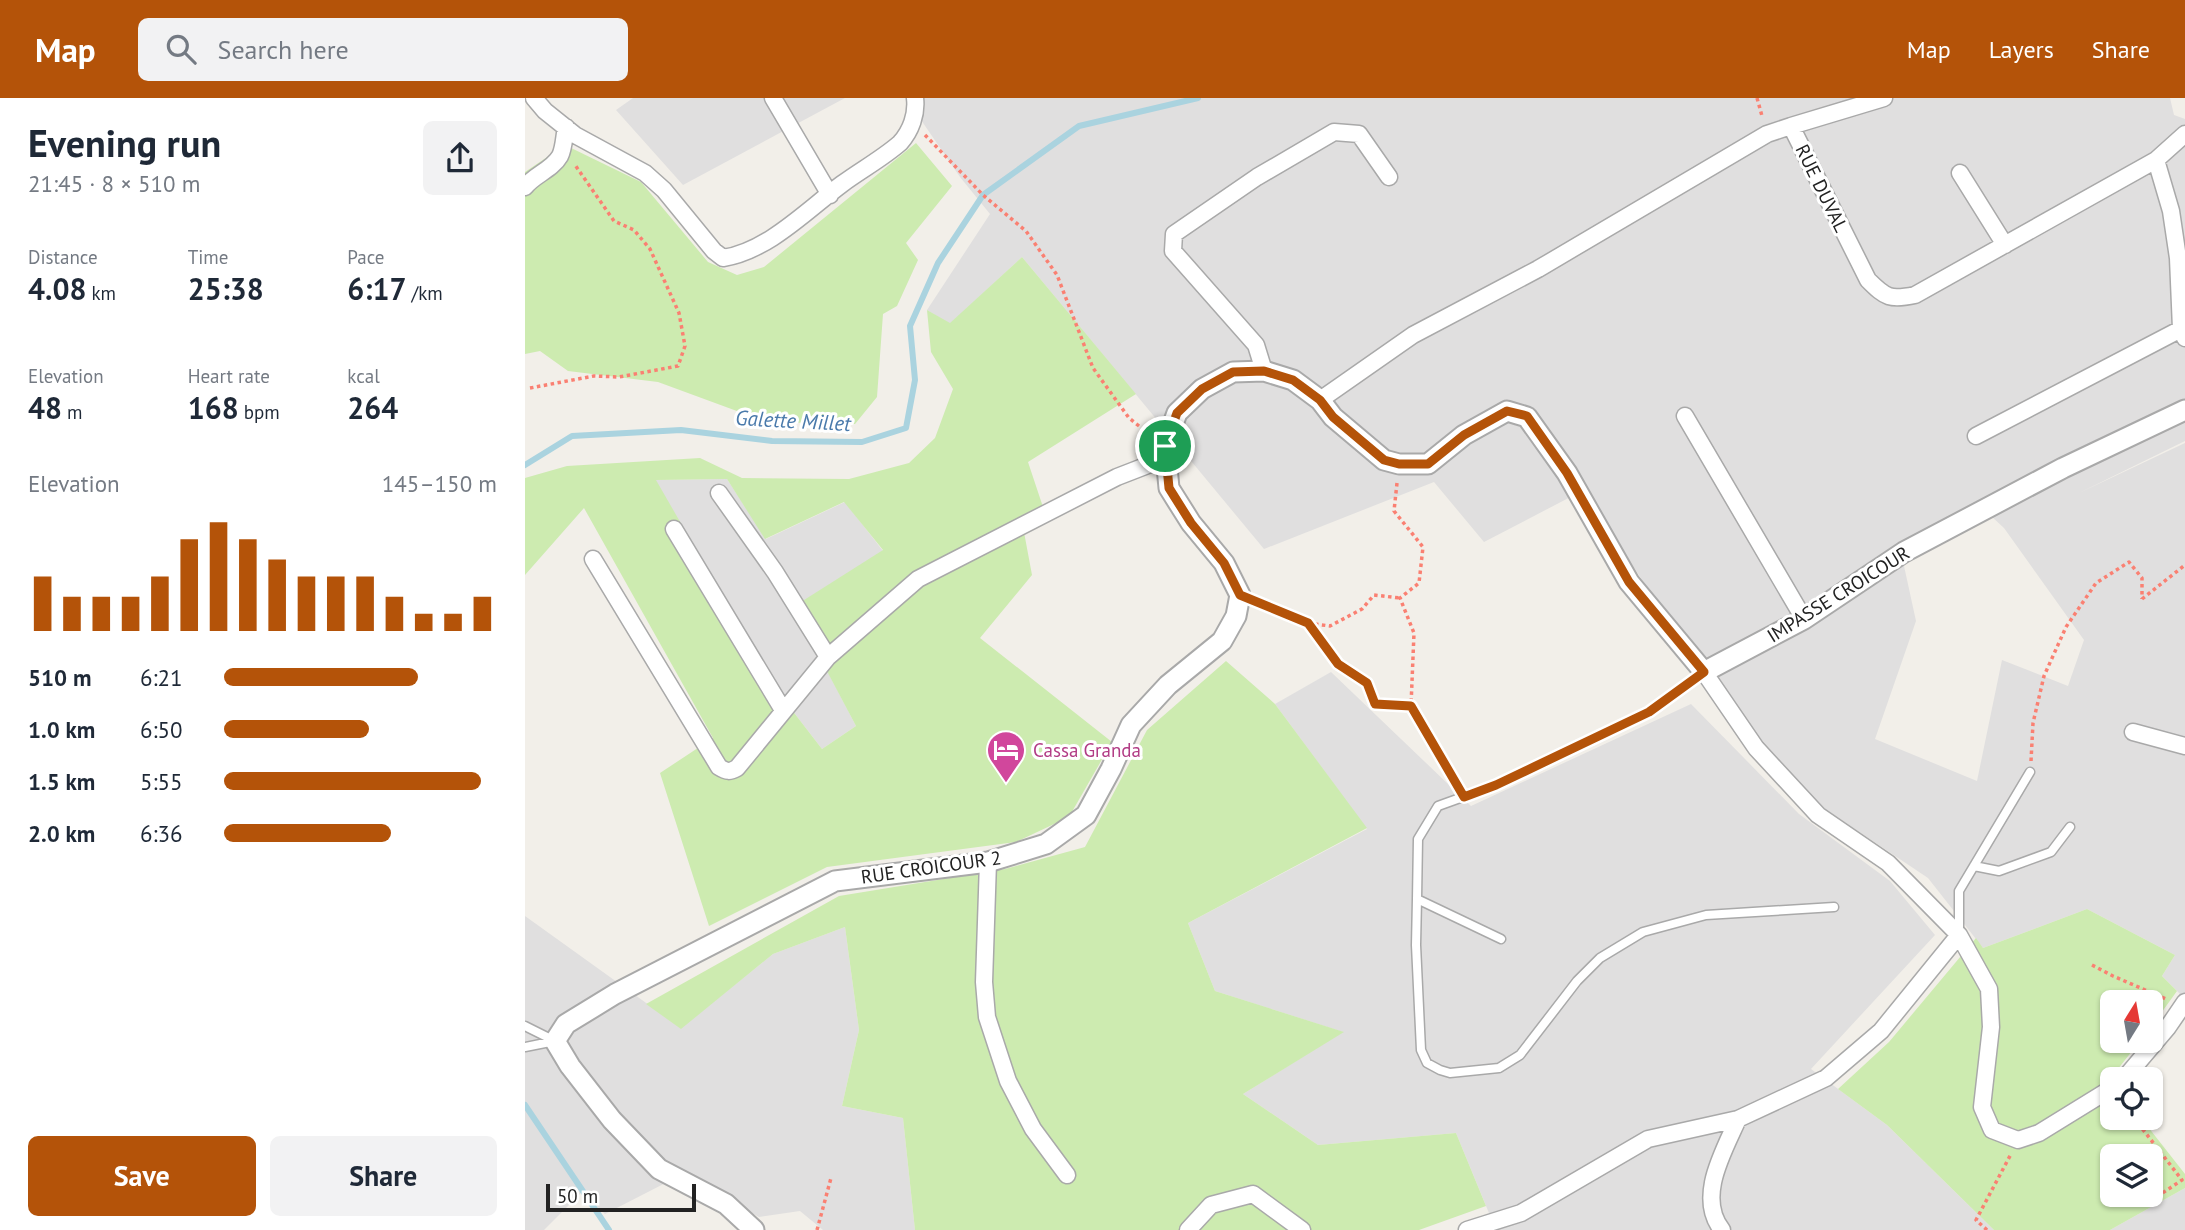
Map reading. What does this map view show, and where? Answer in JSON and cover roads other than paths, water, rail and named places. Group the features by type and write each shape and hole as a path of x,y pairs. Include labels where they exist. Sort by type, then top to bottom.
{"street":[{"path":"534,98 570,131 645,173 664,190 713,251 723,258 741,255 802,217 838,187 901,142 913,123 915,98"},
{"path":"773,98 830,195"},
{"path":"1791,126 1884,98"},
{"name":"RUE DUVAL","path":"1320,400 1413,335 1538,268 1767,134 1791,126 1868,280 1882,294 1897,299 1915,295 2156,160 2185,134"},
{"path":"525,187 530,180 556,162 570,131"},
{"path":"1264,371 1256,345 1173,251 1174,234 1257,177 1334,132 1359,134 1389,177"},
{"path":"1976,436 2183,333 2182,255 2156,160"},
{"path":"1960,173 2005,245"},
{"path":"593,559 719,767 731,771 737,768 828,657 918,579 1165,452 1177,413 1202,389 1233,372 1264,371 1293,380 1320,400 1333,417 1384,460 1399,464 1428,464 1464,435 1507,411 1527,416 1567,473 1629,582 1704,672 1756,748 1818,816 1888,863 1959,935 1989,989 1991,1027 1982,1107 1992,1130 2018,1140 2039,1133 2100,1095"},
{"name":"IMPASSE CROICOUR","path":"1704,672 1804,619 1904,552 2063,468 2185,410"},
{"path":"1685,416 1804,619"},
{"name":"RUE CROICOUR 2","path":"555,1041 566,1024 615,994 835,881 988,862 1046,844 1086,815 1131,725 1168,685 1222,641 1236,616 1240,595 1224,563 1191,523 1169,488 1165,452"},
{"path":"719,493 775,572 828,657"},
{"path":"674,530 783,710"},
{"path":"2133,733 2185,746"},
{"path":"988,862 983,982 987,1017 1008,1081 1033,1129 1067,1175"},
{"path":"1467,1230 1521,1213 1648,1139 1738,1119 1826,1077 1881,1031 1959,935"},
{"path":"2133,1067 2184,1004"},
{"path":"555,1041 570,1066 612,1120 659,1169 726,1204 754,1230"},
{"path":"1722,1230 1711,1199 1716,1170 1738,1119"},
{"path":"1188,1230 1211,1205 1253,1194 1302,1230"}],"lane":[{"name":"IMPASSE CROICOUR","path":"1704,672 1649,712 1496,785 1438,806 1418,839 1416,945 1421,1050 1427,1063 1450,1073 1499,1068 1520,1055 1577,981 1600,958 1643,932 1706,915 1834,907"},
{"path":"1959,935 1959,891 2030,772"},
{"path":"1974,866 1999,871 2051,852 2070,827"},
{"path":"1417,899 1501,939"},
{"path":"525,1026 555,1041"},
{"path":"525,1048 555,1041"}],"waterway":[{"name":"Galette Millet","path":"525,465 572,436 681,430 772,441 862,442 906,428 915,380 910,326 938,263 983,195 1079,126 1198,98"},
{"path":"525,1105 609,1230"}],"place":[{"name":"Cassa Granda","path":"1006,784"}]}
